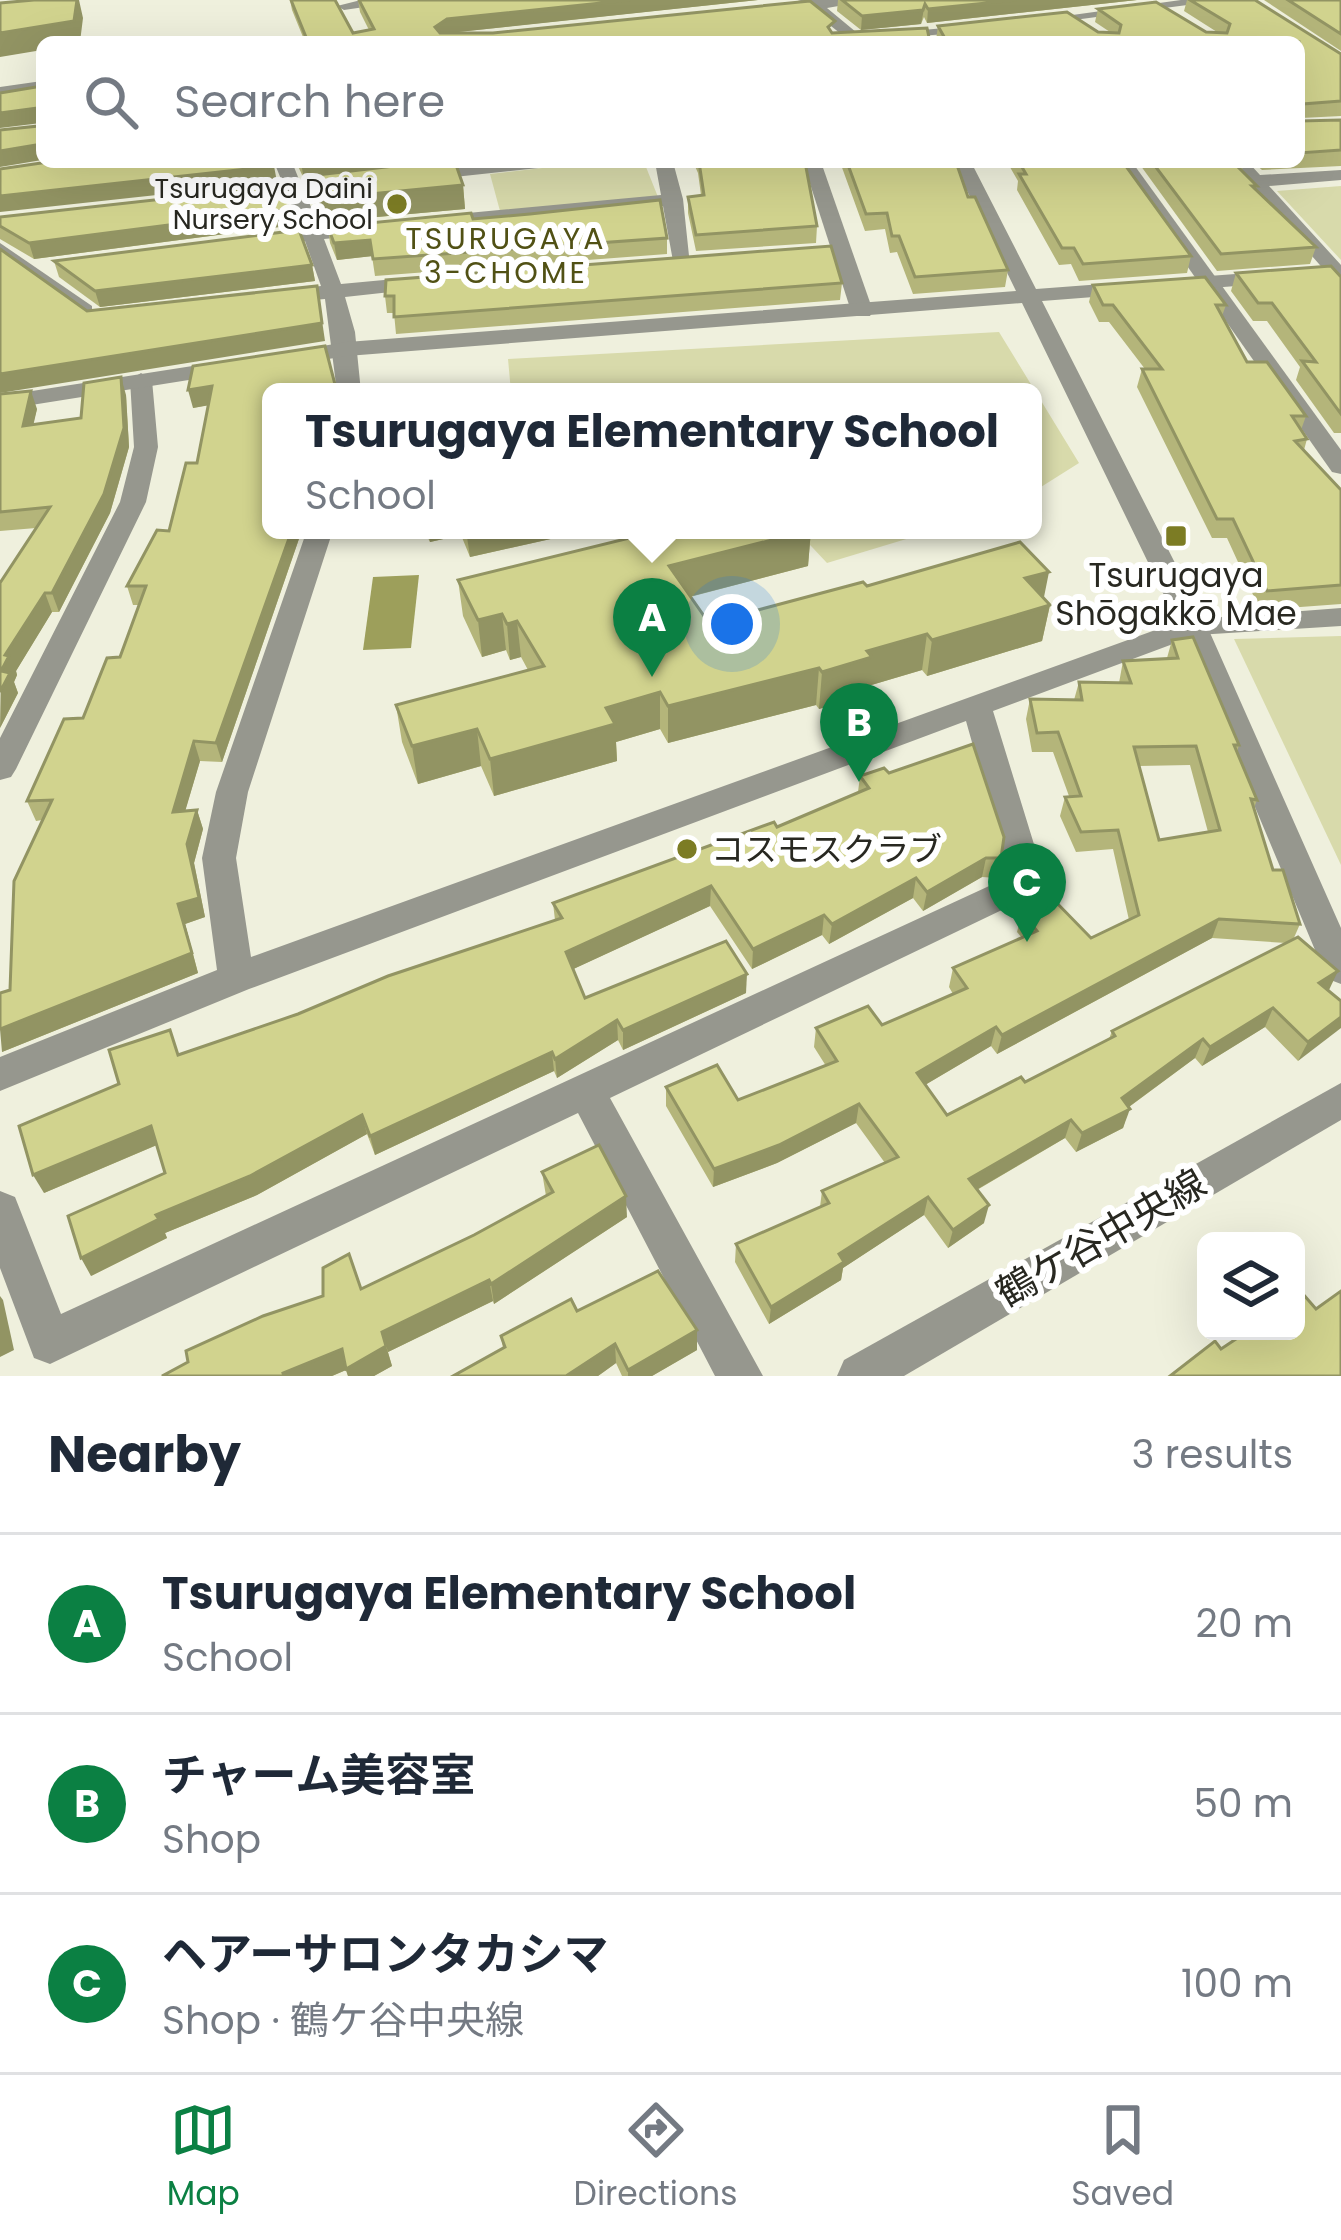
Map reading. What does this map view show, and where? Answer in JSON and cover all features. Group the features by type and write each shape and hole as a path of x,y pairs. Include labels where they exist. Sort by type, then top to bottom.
{"street":[{"path":"353,24 343,3 405,0"},
{"path":"769,10 866,0"},
{"path":"1022,22 1218,0"},
{"path":"811,3 853,36"},
{"path":"1157,7 1178,19"},
{"path":"1069,17 1088,29"},
{"path":"903,36 974,28 996,34"},
{"path":"0,92 36,87"},
{"path":"285,168 335,290 349,383"},
{"path":"403,225 488,193 536,168"},
{"path":"659,263 694,260 666,168"},
{"path":"813,168 829,252 862,311"},
{"path":"965,168 1193,626 1341,969"},
{"path":"1127,168 1341,467"},
{"path":"1243,168 1340,274"},
{"path":"1255,181 1341,176"},
{"path":"387,179 488,193 674,199"},
{"path":"224,196 363,182"},
{"path":"241,243 380,227"},
{"path":"0,249 95,319 117,316"},
{"path":"31,270 54,267"},
{"path":"0,403 347,349 1340,274"},
{"path":"248,301 451,280"},
{"path":"0,769 133,502 146,447 141,380"},
{"path":"236,978 219,859 223,836 232,792 317,539"},
{"path":"0,1074 236,978 1193,626 1341,617"},
{"path":"0,1211 50,1342 1013,890 1024,867 976,704"},
{"path":"586,1091 740,1376"},
{"name":"鶴ケ谷中央線","path":"860,1376 1341,1100"}],"shaded area":[{"path":"542,168 646,168 658,197 500,211 490,174"},
{"path":"1341,186 1341,260 1277,191"},
{"path":"999,332 1030,383 510,383 508,359"},
{"path":"1042,402 1079,463 1042,486"},
{"path":"804,539 906,539 827,563"},
{"path":"419,575 411,648 363,650 373,577"},
{"path":"1341,636 1341,865 1234,639"}],"building":[{"path":"77,0 74,21 0,33 0,3"},
{"path":"291,0 335,0 353,33 374,29 359,0 630,0 447,19 435,27 440,33 493,33 810,1 835,21 828,27 832,33 927,28 929,36 306,36"},
{"path":"842,0 1016,0 928,9 925,4 923,10 862,16"},
{"path":"1190,0 1255,0 1341,54 1341,101 1305,104 1305,36 944,36 938,26 1067,12 1098,32 1119,33 1121,25 1098,9 1156,2 1206,32 1227,33 1230,24"},
{"path":"1288,0 1341,0 1341,34"},
{"path":"36,87 36,108 0,113 0,93"},
{"path":"1341,120 1341,150 1305,153 1305,121"},
{"path":"36,126 36,145 0,151 0,130"},
{"path":"36,164 36,168 256,168 0,196 0,169"},
{"path":"377,168 457,168 463,185 318,199 308,176"},
{"path":"700,168 806,168 817,226 696,235 688,197 704,195"},
{"path":"849,168 958,168 968,197 975,197 1008,270 915,277 899,236 892,236 887,213 866,214"},
{"path":"1022,168 1127,168 1191,256 1083,264 1074,248 1062,248 1019,174 1026,174"},
{"path":"1156,168 1239,168 1316,247 1221,254"},
{"path":"282,186 292,209 29,243 0,226 0,217"},
{"path":"660,200 667,238 373,259 370,240 334,243 328,227 471,213 473,219"},
{"path":"299,230 312,265 95,291 54,261"},
{"path":"831,246 842,283 394,317 394,296 385,296 386,280"},
{"path":"0,249 87,311 317,286 322,323 0,374"},
{"path":"1331,266 1341,277 1341,414 1302,361 1316,362 1272,303 1258,303 1236,273"},
{"path":"1205,277 1226,305 1216,305 1247,362 1267,362 1306,416 1292,416 1307,439 1295,441 1341,490 1341,585 1267,591 1233,519 1217,519 1142,369 1162,369 1113,305 1103,305 1093,285"},
{"path":"325,346 335,383 262,383 262,539 289,539 216,743 194,741 173,812 197,810 187,844 199,898 178,904 192,953 0,1029 0,993 10,990 14,881 52,800 27,801 64,719 83,718 107,658 120,657 146,586 127,586 157,530 169,531 186,463 197,463 212,386 188,390 193,366"},
{"path":"121,377 124,428 104,494 52,593 45,593 5,655 9,656 1,671 10,673 0,692 0,583 50,507 0,512 0,394 31,391 23,426 81,418 84,383"},
{"path":"625,539 776,539 669,566 709,623 863,582 867,586 1020,542 1049,572 1025,578 1050,605 932,640 927,634 867,651 872,657 822,672 819,668 668,706 660,692 606,708 615,724 490,759 477,729 412,746 396,705 544,666 517,621 507,624 502,614 478,620 458,580"},
{"path":"1193,637 1239,745 1234,745 1257,800 1251,799 1273,870 1283,870 1300,924 1219,919 1002,1035 996,1027 917,1073 947,1115 1021,1077 1025,1082 1115,1036 1112,1031 1298,937 1338,971 1319,983 1341,1001 1341,1017 1308,1042 1273,1008 1210,1047 1203,1039 1122,1098 1130,1109 1082,1133 1071,1120 969,1179 989,1205 953,1230 928,1197 839,1254 844,1262 771,1307 736,1244 829,1203 822,1191 898,1157 859,1104 779,1145 714,1169 666,1087 717,1065 738,1100 837,1061 816,1028 868,1006 882,1025 967,988 953,968 1037,931 1022,913 1052,898 1091,938 1139,915 1118,830 1081,832 1065,797 1081,796 1058,732 1037,733 1030,699 1082,700 1079,682 1131,683 1123,661 1178,658 1172,640","holes":["1196,746 1220,830 1159,840 1134,747"]},
{"path":"973,744 1004,837 1001,858 986,858 927,892 916,878 832,924 824,915 753,949 711,886 566,952 585,998 726,941 747,974 623,1030 617,1020 555,1059 552,1052 370,1136 362,1115 250,1176 156,1215 159,1219 81,1258 68,1216 165,1173 151,1126 33,1175 19,1126 119,1084 109,1050 170,1030 178,1055 298,1014 388,976 562,918 553,903 774,822 777,827 869,788 860,776 884,768 889,773"},
{"path":"599,1145 626,1196 491,1284 489,1280 382,1332 386,1346 346,1369 342,1349 284,1376 162,1376 188,1362 186,1351 263,1316 323,1296 323,1268 349,1254 361,1289 474,1235 553,1192 542,1172"},
{"path":"658,1271 697,1330 628,1370 615,1344 566,1376 453,1376 505,1347 501,1336 571,1299 577,1311"},
{"path":"1341,1291 1341,1376 1170,1376 1215,1341 1221,1349 1234,1340 1305,1340 1305,1296 1316,1309"}],"place":[{"name":"Tsurugaya Daini Nursery School","path":"397,204"},
{"name":"Tsurugaya Shōgakkō Mae","path":"1176,536"},
{"name":"Tsurugaya Elementary School","path":"652,677"},
{"name":"チャーム美容室","path":"859,782"},
{"name":"コスモスクラブ","path":"687,849"},
{"name":"ヘアーサロンタカシマ","path":"1027,942"}],"district":[{"name":"TSURUGAYA 3-CHOME","path":"506,255"}]}
